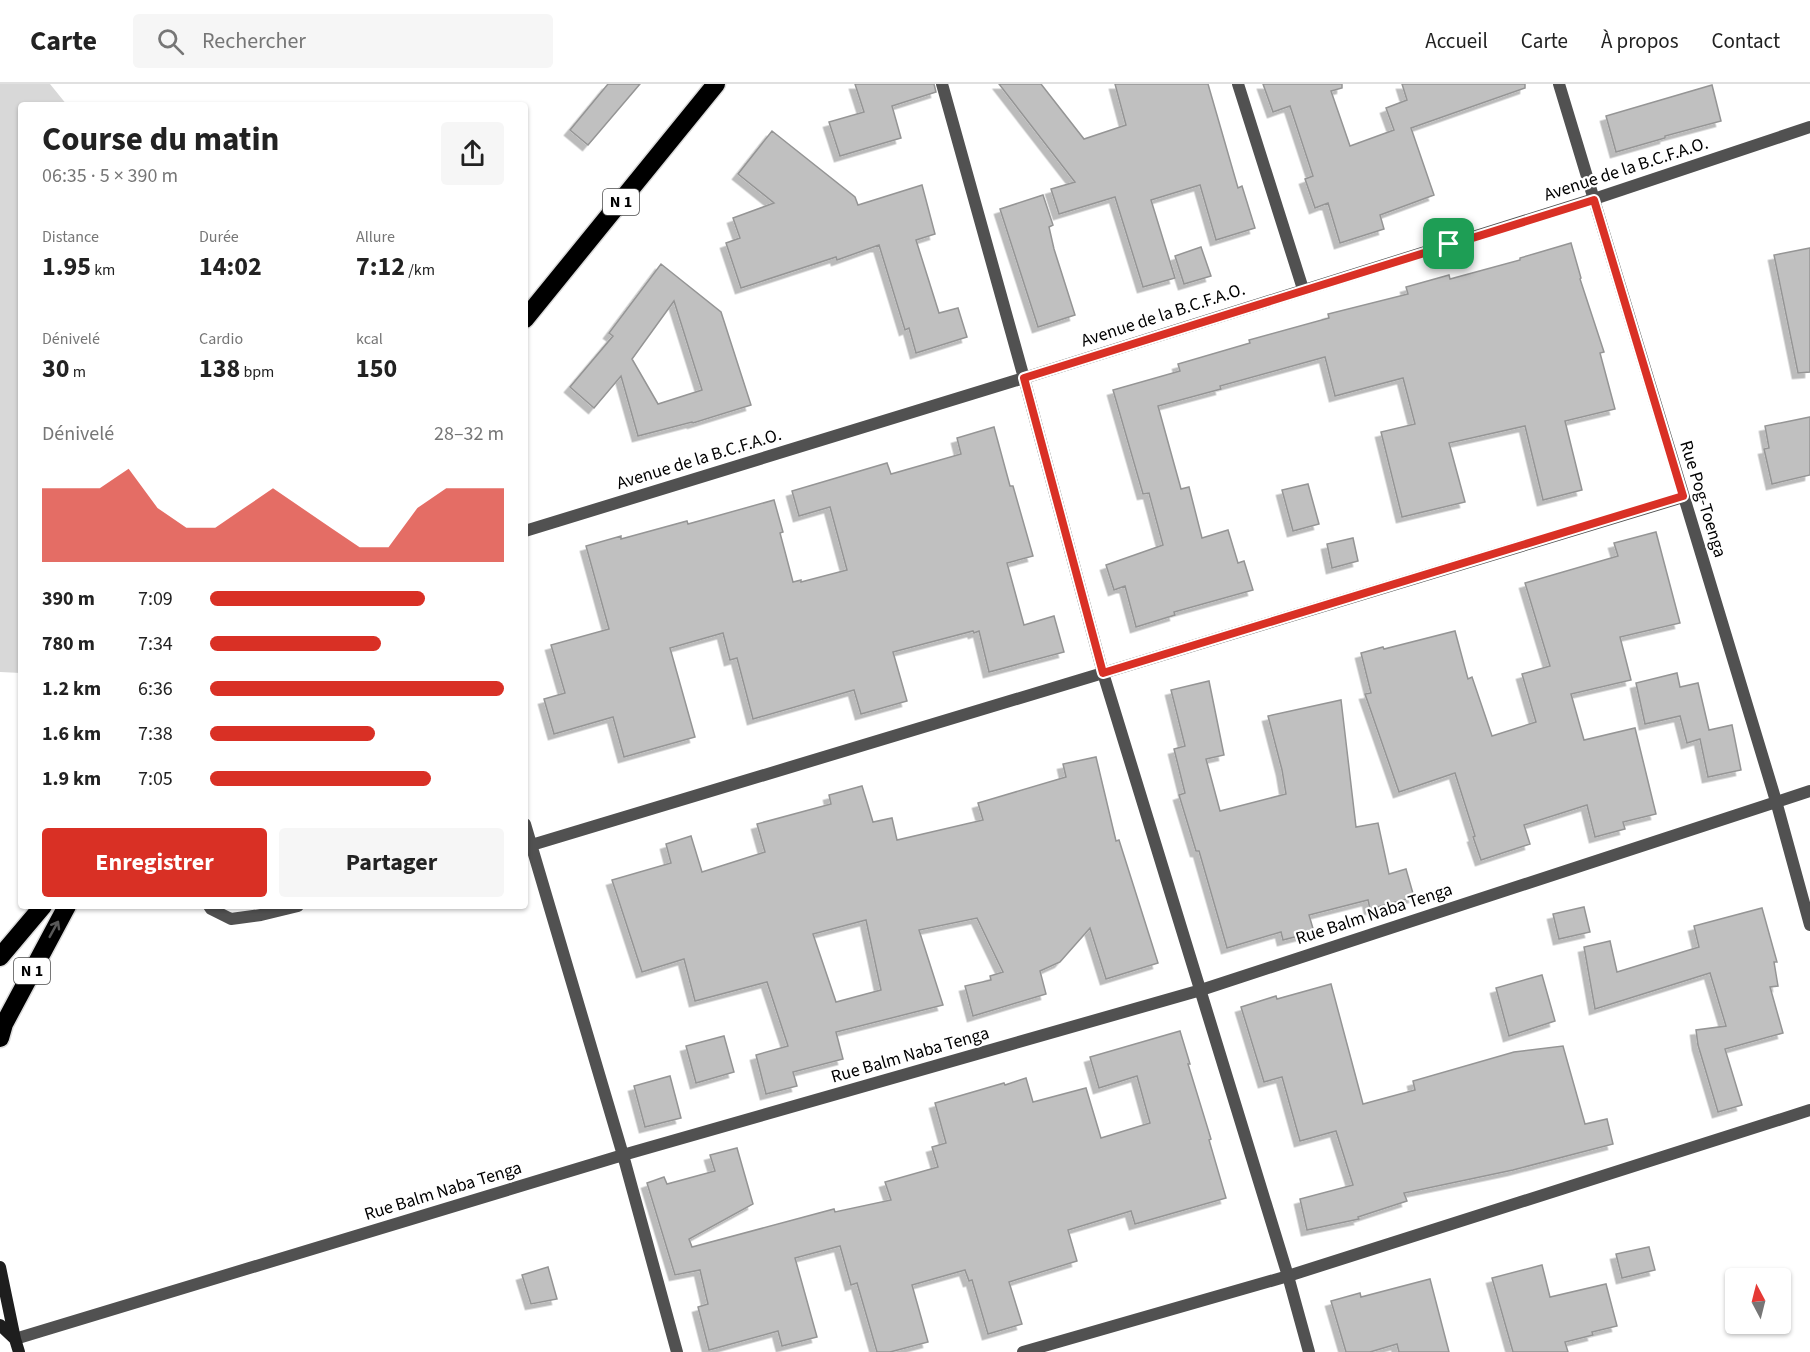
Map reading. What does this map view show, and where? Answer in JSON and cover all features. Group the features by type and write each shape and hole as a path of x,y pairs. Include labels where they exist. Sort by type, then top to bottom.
{"highway":[{"name":"N 1","path":"528,316 716,84"},
{"name":"N 1","path":"0,957 40,909"},
{"name":"N 1","path":"0,1038 4,1024 65,909"}],"street":[{"path":"942,84 1103,673 1288,1276 1309,1352"},
{"path":"1238,84 1303,290"},
{"name":"Rue Pog-Toenga","path":"1559,84 1776,801 1810,925"},
{"name":"Avenue de la B.C.F.A.O.","path":"528,530 1594,200 1810,127"},
{"path":"677,1352 623,1155 528,846 1683,496"},
{"name":"Rue Balm Naba Tenga","path":"15,1339 623,1155 1201,990 1810,790"},
{"path":"211,909 231,919 285,909"},
{"path":"1023,1352 1288,1276 1810,1110"},
{"path":"0,1267 19,1352"},
{"path":"0,1324 15,1339"}],"shaded area":[{"path":"0,84 50,84 65,102 18,102 18,673 0,672"}],"building":[{"path":"608,84 640,84 588,145 570,130"},
{"path":"855,84 934,84 936,92 892,106 901,138 840,156 829,122 864,112"},
{"path":"999,84 1041,84 1084,139 1126,125 1115,84 1208,84 1238,188 1242,186 1255,228 1216,240 1200,185 1151,200 1175,278 1143,287 1115,197 1059,214 1051,189 1075,182"},
{"path":"1263,84 1342,84 1342,88 1331,91 1350,146 1394,130 1386,108 1407,100 1402,84 1525,84 1525,88 1411,128 1434,195 1380,215 1384,229 1340,243 1328,203 1315,208 1305,179 1313,176 1290,106 1273,112"},
{"path":"1712,85 1721,121 1616,152 1606,116"},
{"path":"772,131 855,197 858,205 922,185 935,234 916,240 939,313 958,308 967,337 916,353 909,328 905,330 879,245 837,260 836,257 741,288 726,243 740,238 733,218 774,203 738,174"},
{"path":"1043,195 1053,225 1049,227 1054,249 1075,315 1038,327 1000,209"},
{"path":"1571,243 1580,279 1604,352 1600,353 1615,409 1565,421 1582,490 1543,500 1525,426 1449,443 1465,502 1402,517 1381,432 1415,424 1403,378 1335,396 1325,357 1220,386 1221,389 1158,406 1181,489 1189,487 1202,538 1228,530 1238,563 1244,561 1253,590 1174,612 1175,615 1136,627 1125,586 1114,590 1106,565 1163,545 1149,493 1143,494 1113,390 1180,371 1178,364 1250,343 1249,340 1329,318 1328,314 1408,294 1406,287 1449,275 1450,279"},
{"path":"1201,247 1211,276 1184,284 1175,256"},
{"path":"1810,248 1810,372 1798,373 1774,255"},
{"path":"661,264 721,312 751,405 693,423 638,436 621,376 594,408 570,387 613,336 609,333","holes":["674,301 702,390 658,404 632,359"]},
{"path":"1810,417 1810,475 1772,484 1764,449 1769,448 1765,426"},
{"path":"994,427 1033,556 1007,563 1024,625 1054,616 1064,652 989,672 979,631 974,633 973,631 893,652 907,701 861,714 854,690 753,719 737,658 730,660 723,633 670,648 695,737 624,757 613,717 554,734 544,699 565,693 551,645 609,629 586,546 687,521 688,524 774,500 793,582 847,570 830,507 799,516 792,491 887,463 891,474 961,454 957,438"},
{"path":"1308,484 1319,524 1293,531 1282,490"},
{"path":"1656,532 1680,623 1620,637 1631,680 1571,694 1584,740 1635,728 1656,814 1623,822 1625,829 1595,837 1587,805 1524,825 1530,844 1481,860 1455,773 1399,792 1365,694 1371,693 1361,653 1455,631 1468,679 1472,677 1492,736 1536,722 1522,674 1550,666 1525,583 1618,556 1614,543"},
{"path":"1353,538 1358,561 1332,568 1327,544"},
{"path":"1677,673 1680,687 1698,683 1709,730 1732,725 1741,770 1708,777 1700,739 1687,743 1680,716 1645,724 1636,683"},
{"path":"1209,681 1224,755 1206,759 1220,811 1286,794 1268,716 1341,700 1356,827 1378,823 1389,874 1406,869 1414,897 1370,909 1368,900 1309,915 1314,932 1283,940 1281,932 1227,948 1199,851 1196,851 1179,795 1185,793 1174,749 1185,746 1171,690"},
{"path":"1096,757 1116,841 1119,840 1158,963 1106,979 1090,928 1060,962 1040,971 1046,994 973,1016 965,986 991,980 990,976 1003,972 977,918 919,930 943,1005 836,1032 843,1059 793,1072 797,1086 766,1094 756,1055 788,1046 767,982 695,1001 684,959 642,972 612,880 671,863 666,844 691,836 702,872 765,852 757,824 831,804 829,795 862,786 873,822 892,818 897,840 983,820 978,803 1066,777 1063,764","holes":["866,920 881,990 836,1002 813,934"]},
{"path":"1584,907 1590,932 1559,939 1553,914"},
{"path":"1762,908 1777,962 1774,962 1778,986 1770,987 1783,1033 1725,1049 1742,1105 1718,1112 1698,1045 1696,1030 1726,1026 1710,973 1595,1009 1584,947 1610,941 1617,972 1699,947 1694,926"},
{"path":"1542,975 1555,1021 1509,1036 1496,988"},
{"path":"1331,984 1363,1104 1415,1090 1413,1081 1514,1052 1563,1046 1585,1124 1607,1119 1613,1144 1513,1170 1404,1193 1407,1201 1358,1217 1359,1219 1307,1230 1300,1199 1353,1185 1336,1131 1300,1141 1282,1077 1264,1082 1241,1007 1276,996 1277,999"},
{"path":"1180,1031 1226,1198 1135,1224 1131,1211 1068,1230 1077,1261 1009,1282 1022,1324 988,1334 972,1280 969,1281 965,1270 912,1285 928,1342 890,1352 877,1352 857,1283 851,1285 840,1246 795,1258 817,1337 782,1346 778,1331 709,1350 698,1307 708,1304 700,1270 675,1275 647,1183 664,1177 667,1184 715,1171 710,1155 737,1148 753,1204 689,1239 692,1247 834,1209 835,1212 891,1200 885,1182 938,1167 932,1147 946,1143 935,1103 1026,1078 1033,1102 1086,1088 1101,1138 1150,1123 1137,1076 1099,1088 1090,1057"},
{"path":"724,1036 734,1072 696,1083 686,1046"},
{"path":"670,1076 681,1118 645,1127 634,1086"},
{"path":"1649,1247 1655,1270 1622,1278 1616,1254"},
{"path":"1542,1265 1550,1297 1606,1284 1617,1326 1565,1342 1568,1352 1513,1352 1492,1278"},
{"path":"548,1267 557,1299 531,1304 522,1275"},
{"path":"1430,1279 1449,1352 1399,1352 1397,1344 1370,1352 1346,1352 1331,1301 1360,1293 1361,1297"}],"route":[{"path":"1594,200 1683,496 1103,673 1024,378 1449,244 1594,200"}]}
